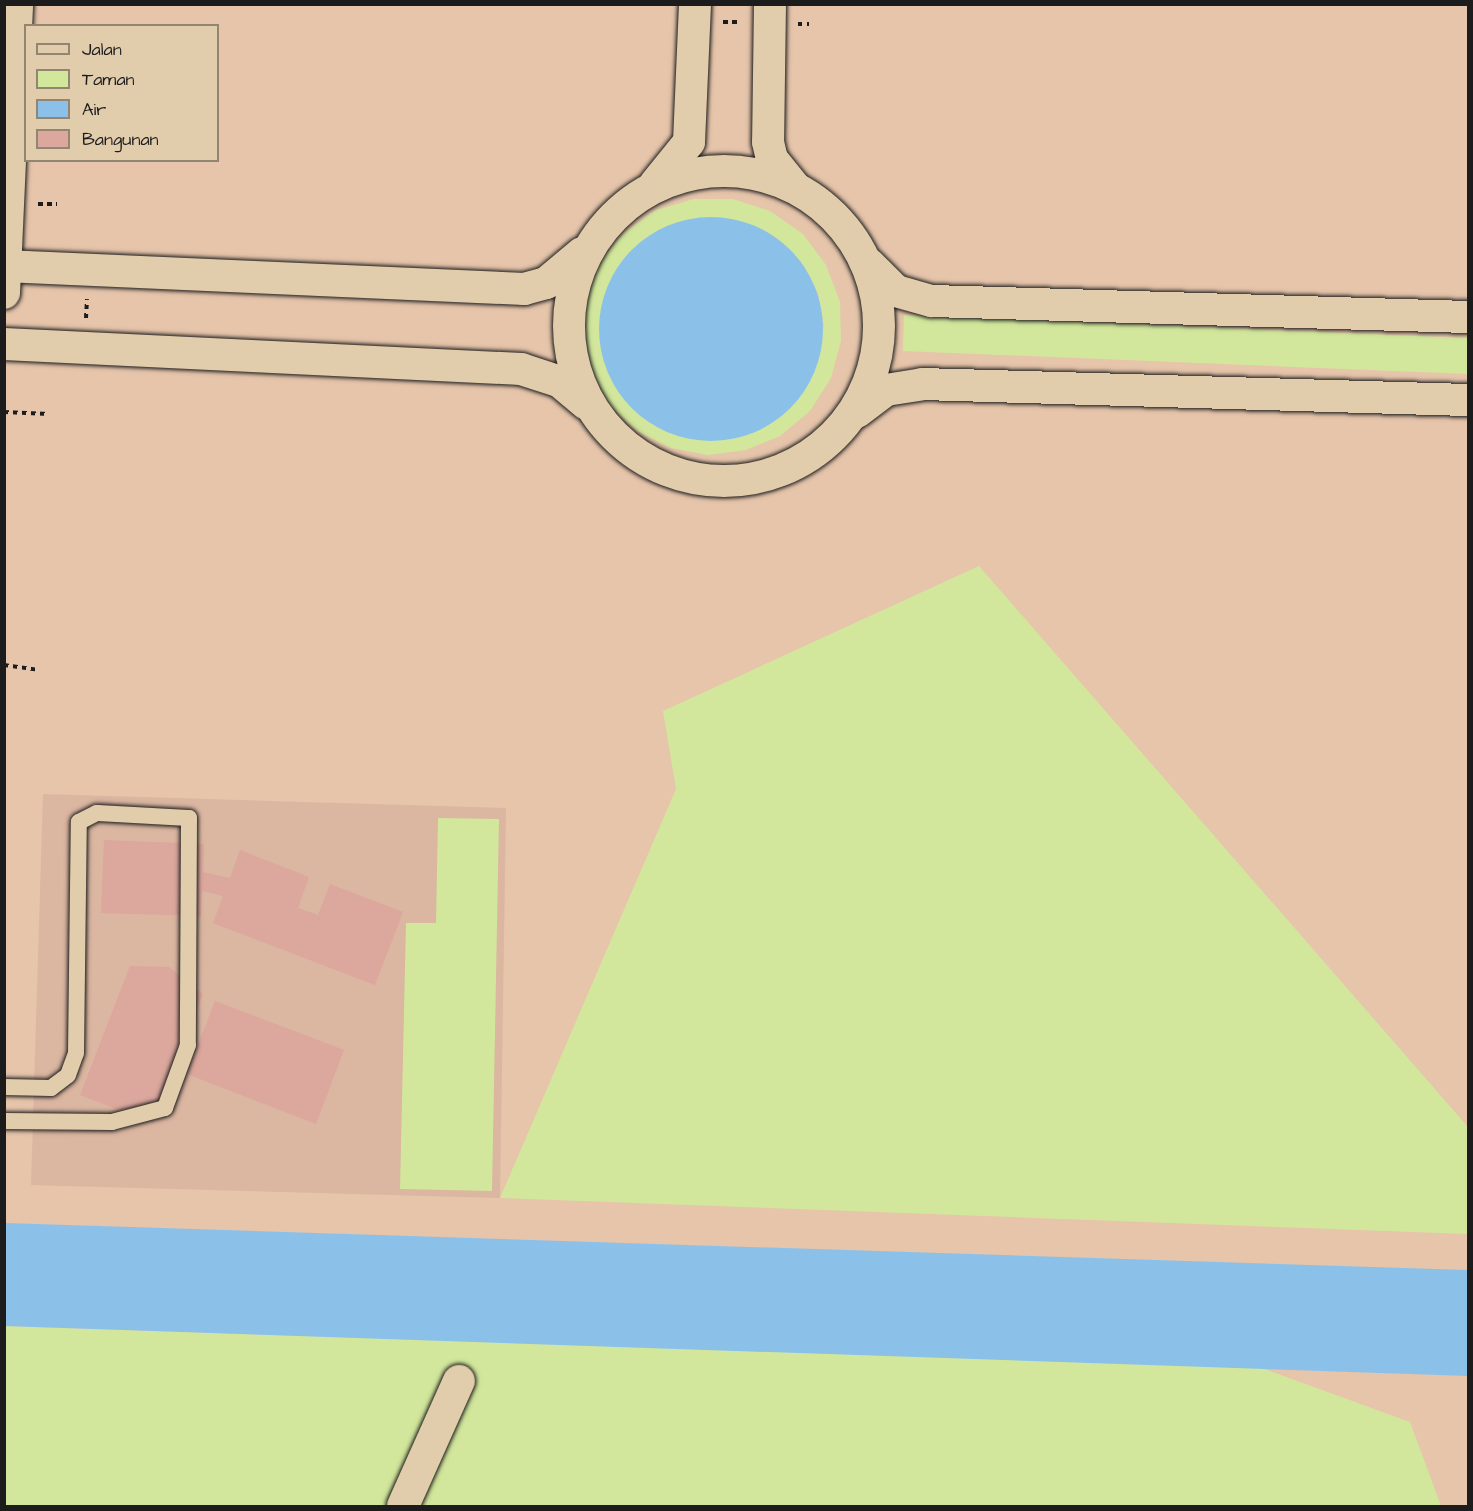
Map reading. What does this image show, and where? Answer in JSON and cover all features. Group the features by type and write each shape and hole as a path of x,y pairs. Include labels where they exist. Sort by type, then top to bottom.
{"street":[{"path":"17,4 5,275 88,270 525,289 559,275 637,196 673,167 689,142 694,13"},
{"path":"770,14 772,159 794,186 816,200 858,246 876,275 896,291 932,301 1468,317"},
{"path":"637,196 690,173 766,175 816,200"},
{"path":"595,236 571,288 567,329 573,369 598,419"},
{"path":"844,426 872,376 880,336 878,297 858,246"},
{"path":"4,344 521,369 559,381 640,457 692,478 748,480 801,461 886,390 922,384 1468,400"},
{"path":"403,1506 459,1381"}],"lane":[{"path":"4,1087 51,1088 68,1075 76,1053 79,822 97,813 189,818 188,1045 165,1108 112,1122 4,1121"}],"path":[{"path":"694,13 770,14 809,24"},
{"path":"85,348 88,270"},
{"path":"4,412 49,414"},
{"path":"4,665 39,670"}],"shaded area":[{"path":"43,794 506,808 500,1198 31,1185"}],"green space":[{"path":"694,199 733,199 770,211 803,234 826,265 840,302 841,341 831,378 810,411 780,436 746,450 708,455 671,448 637,431 610,405 592,372 584,335 587,297 600,262 624,233 656,210","holes":["675,223 776,237 801,262 818,293 824,327 620,264 644,239"]},
{"path":"904,315 1468,338 1468,374 903,351"},
{"path":"979,566 1468,1127 1468,1234 500,1198 676,789 663,711"},
{"path":"438,818 499,819 492,1191 400,1189 406,923 436,923"},
{"path":"5,1326 1262,1368 1410,1422 1441,1506 5,1506"}],"water":[{"path":"711,217 754,226 773,236 790,250 804,267 814,286 823,329 814,372 804,391 790,408 773,422 754,432 711,441 668,432 649,422 632,408 618,391 608,372 599,329 608,286 618,267 632,250 649,236 668,226"},
{"path":"5,1223 1468,1270 1468,1376 5,1326"}],"building":[{"path":"104,840 204,844 203,872 230,878 240,850 309,877 298,908 318,915 330,884 403,912 375,985 213,923 223,896 202,891 201,916 101,913"},
{"path":"130,966 169,967 203,994 153,1123 80,1095"},
{"path":"215,1001 344,1050 316,1124 187,1074"}]}
